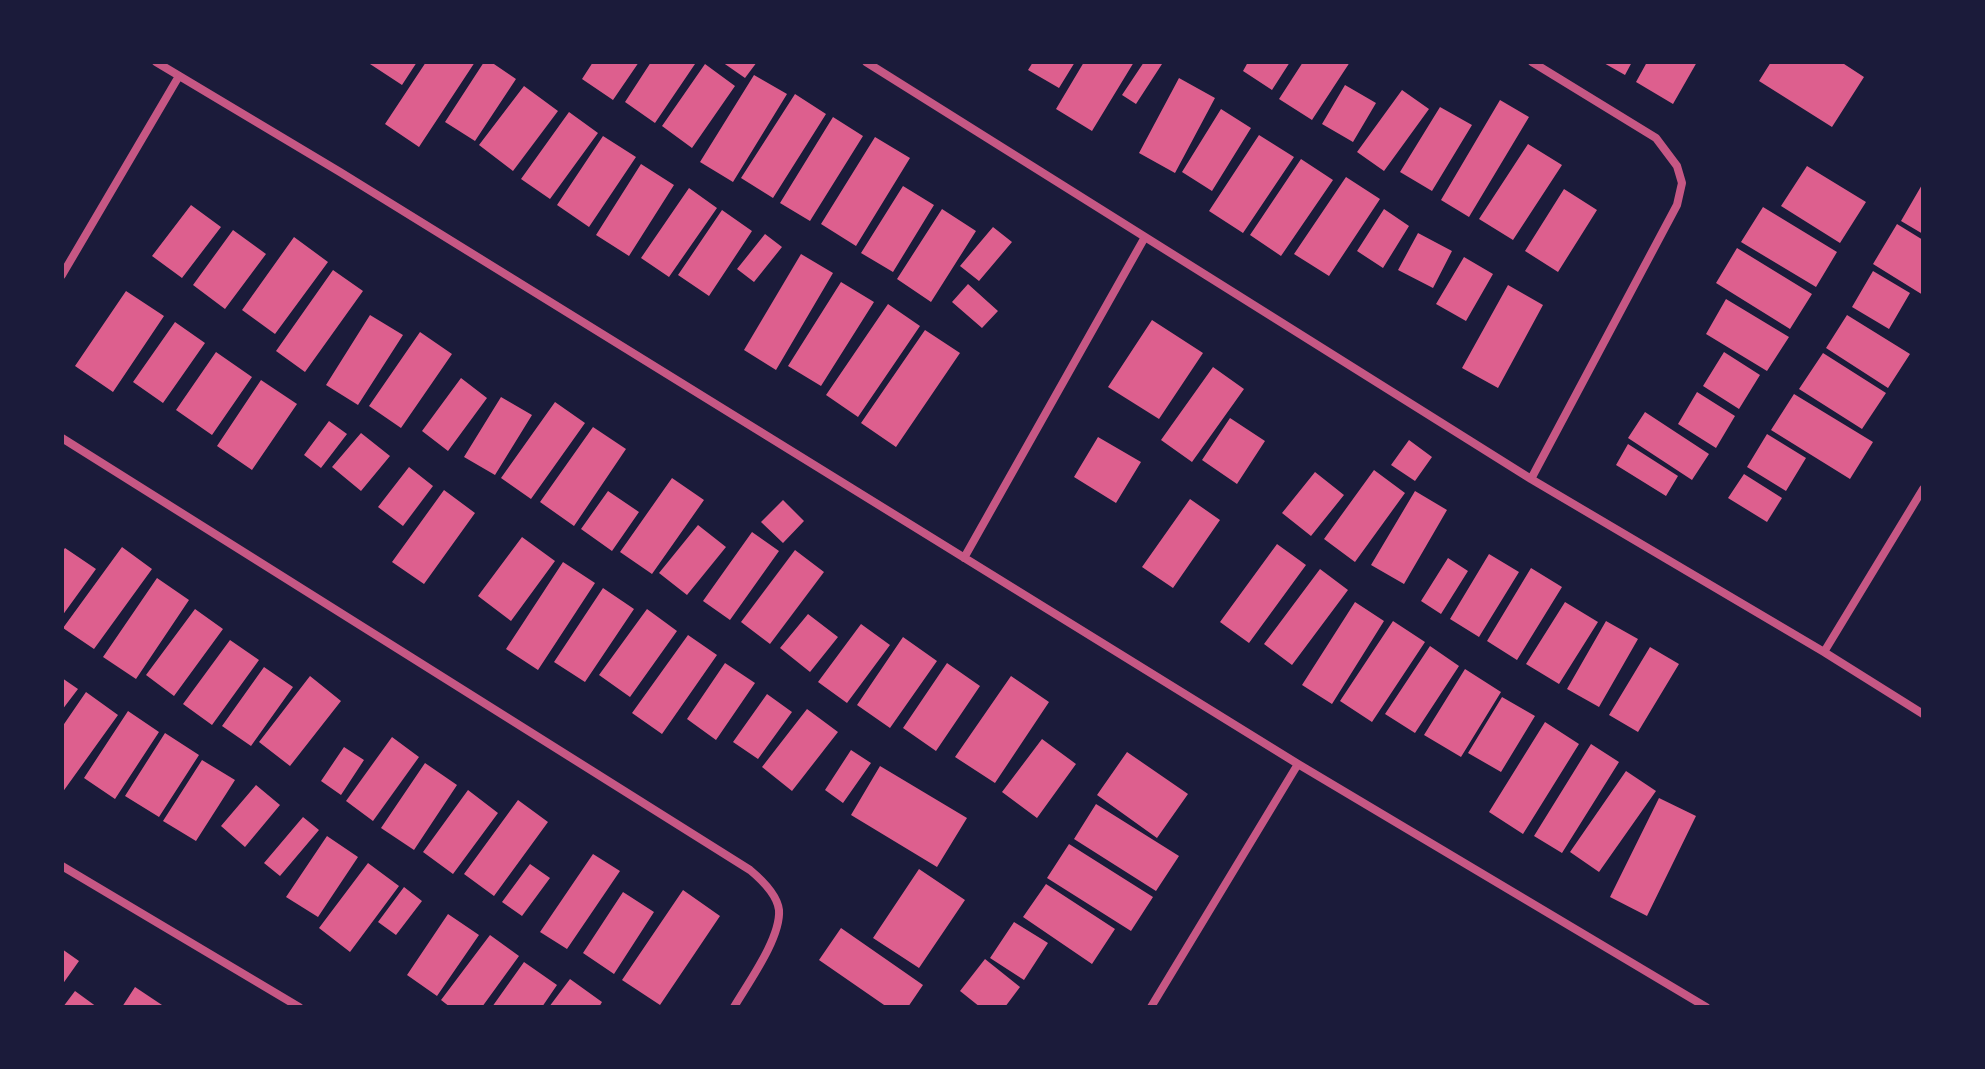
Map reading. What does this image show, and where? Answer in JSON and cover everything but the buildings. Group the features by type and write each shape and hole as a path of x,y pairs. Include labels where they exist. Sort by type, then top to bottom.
{"street":[{"path":"156,62 354,180 1298,764 1706,1007"},
{"path":"866,62 1531,479 1923,714"},
{"path":"1531,479 1677,205 1682,183 1677,166 1656,138 1532,62"},
{"path":"62,275 179,76"},
{"path":"964,558 1145,237"},
{"path":"62,438 750,870 767,884 779,908 776,934 734,1007"},
{"path":"1824,652 1923,489"},
{"path":"1151,1007 1298,764"},
{"path":"62,866 299,1007"}]}
